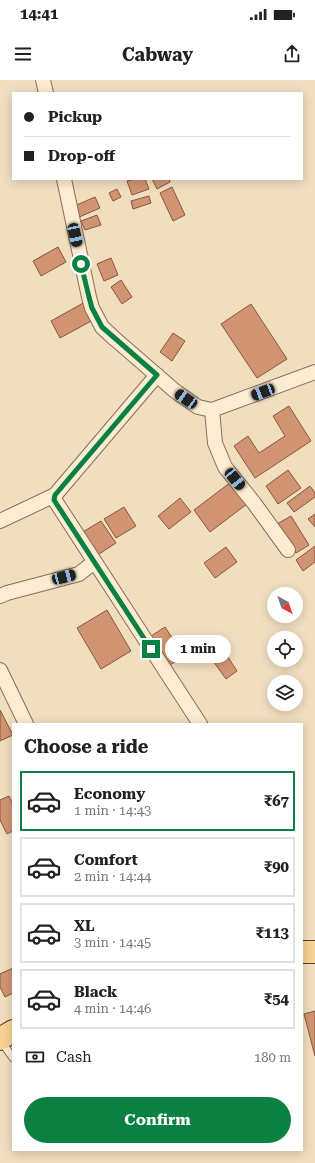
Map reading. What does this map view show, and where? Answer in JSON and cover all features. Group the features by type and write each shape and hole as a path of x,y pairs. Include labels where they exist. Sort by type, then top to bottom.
{"main road":[{"path":"303,952 315,952"},
{"path":"0,1039 12,1032"}],"street":[{"path":"43,80 46,92"},
{"path":"64,180 84,278 92,308 102,327 175,391 198,407 212,410 315,372"},
{"path":"0,521 55,495 157,375"},
{"path":"212,410 215,442 225,467 254,503 288,550"},
{"path":"55,495 54,500 199,723"},
{"path":"0,596 79,574 94,562"},
{"path":"0,670 26,723"}],"lane":[{"path":"0,1039 12,1057"}],"building":[{"path":"145,180 149,189 132,195 127,181"},
{"path":"152,180 169,180 170,182 157,189"},
{"path":"172,187 185,215 173,221 160,193"},
{"path":"117,189 121,197 113,201 109,193"},
{"path":"149,196 151,203 133,209 131,201"},
{"path":"95,197 100,208 77,218 72,207"},
{"path":"97,215 101,225 85,230 81,221"},
{"path":"58,247 66,262 41,276 33,261"},
{"path":"111,258 118,275 104,281 97,264"},
{"path":"121,280 132,297 122,304 111,287"},
{"path":"85,302 95,319 60,338 51,321"},
{"path":"251,304 287,359 257,378 221,324"},
{"path":"173,333 185,341 172,361 160,352"},
{"path":"289,406 311,441 255,478 234,446 248,436 259,453 285,436 273,416"},
{"path":"288,470 301,488 278,504 266,486"},
{"path":"231,482 247,504 210,532 194,510"},
{"path":"310,486 315,493 315,497 294,512 287,503"},
{"path":"180,498 191,512 169,529 158,516"},
{"path":"124,507 136,526 116,538 104,519"},
{"path":"315,514 315,527 308,519"},
{"path":"291,516 309,545 296,553 277,524"},
{"path":"101,521 116,543 96,556 81,533"},
{"path":"315,546 315,562 303,571 296,560"},
{"path":"226,547 237,562 215,578 204,563"},
{"path":"107,610 131,651 101,669 77,628"},
{"path":"165,627 184,656 167,667 148,638"},
{"path":"220,645 237,671 226,679 208,654"},
{"path":"0,710 12,735 0,741"},
{"path":"9,796 12,803 12,832 7,834 0,820 0,800"},
{"path":"12,968 12,994 5,997 0,987 0,974"},
{"path":"315,1011 315,1056 304,1014"}],"route":[{"path":"81,264 92,308 102,327 157,375 55,495 54,500 151,649"}]}
